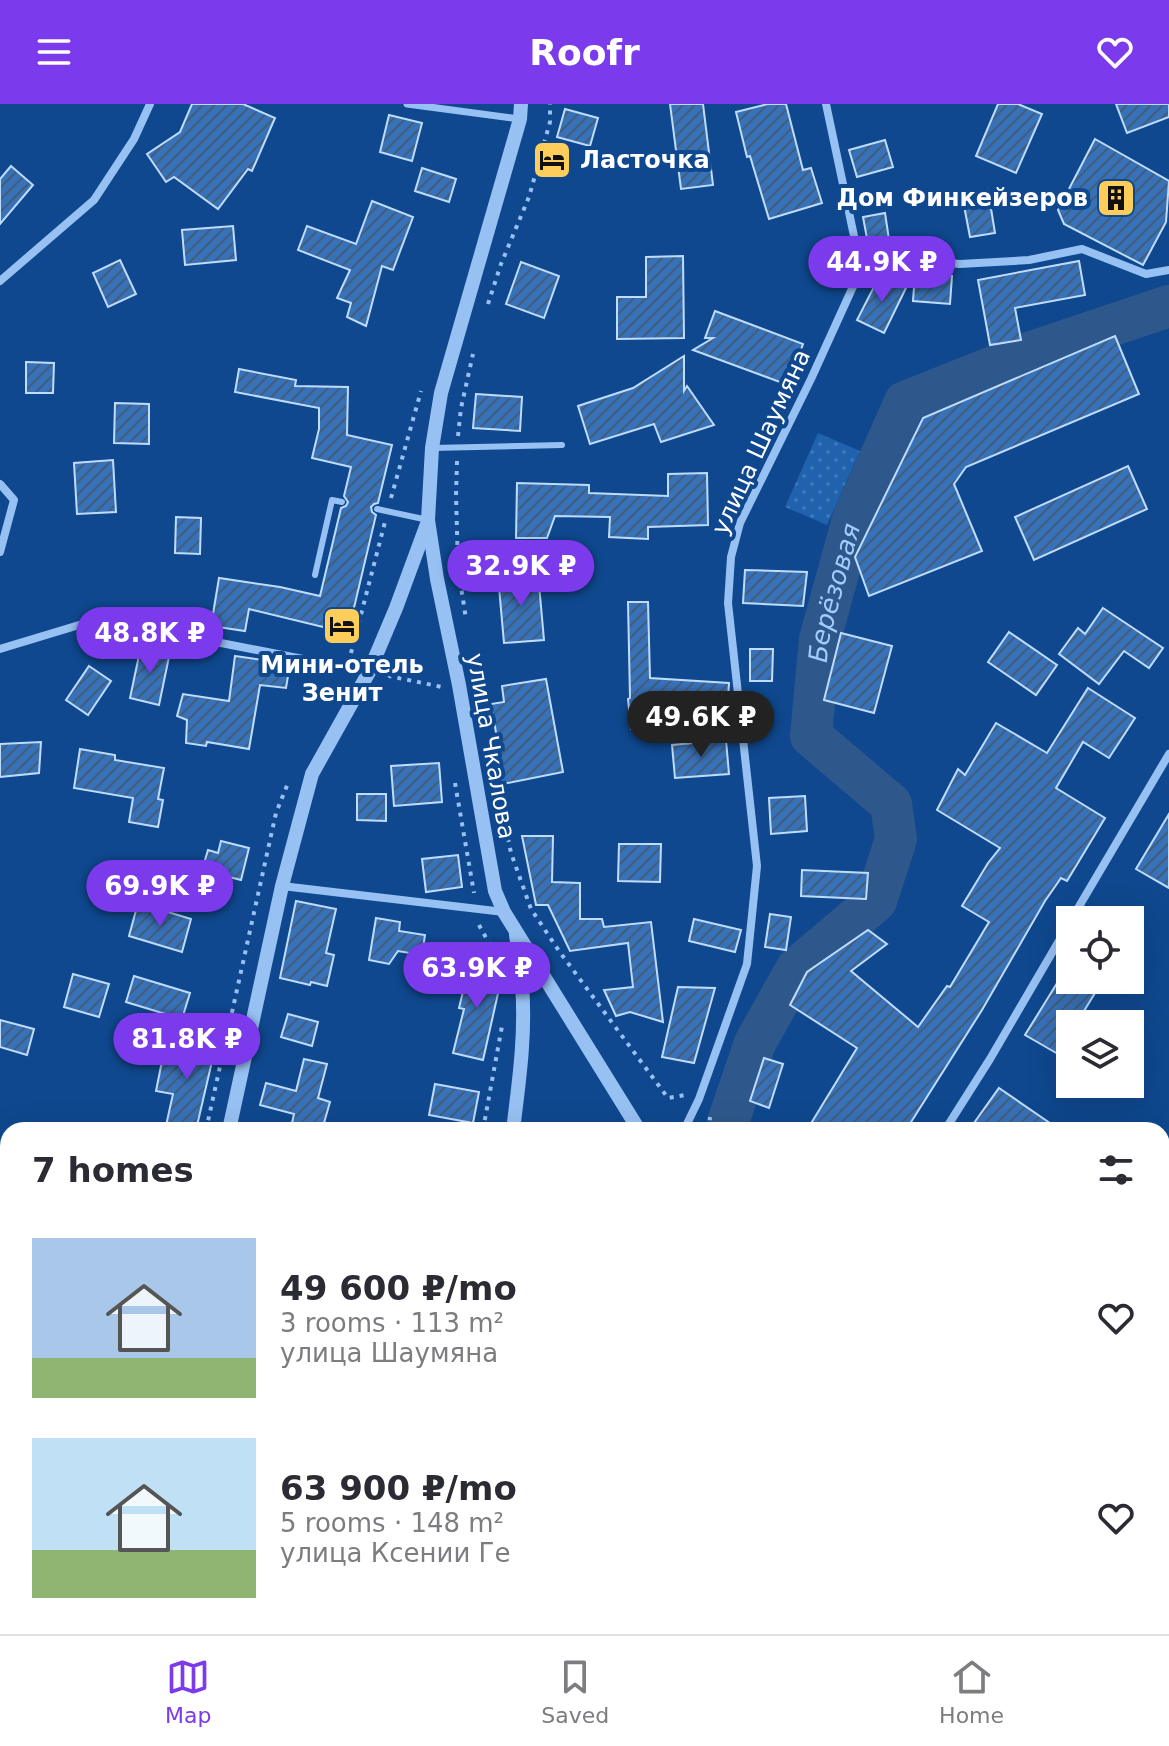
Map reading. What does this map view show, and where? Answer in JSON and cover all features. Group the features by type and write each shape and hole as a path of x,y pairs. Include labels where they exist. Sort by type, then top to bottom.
{"street":[{"path":"0,281 94,200 134,139 150,104"},
{"path":"407,104 521,111"},
{"path":"826,104 861,269 904,259 960,264 1029,260 1082,249 1146,274 1169,270"},
{"name":"улица Чкалова","path":"521,111 441,393 432,448 428,520 495,891 504,912 634,1122"},
{"name":"улица Шаумяна","path":"688,1122 747,964 757,866 728,603 731,557 740,523 861,269"},
{"path":"0,484 14,500 0,552"},
{"path":"231,1122 282,886 312,774 369,672 428,520"},
{"path":"0,649 99,619 369,672"},
{"path":"1080,906 1169,754"},
{"path":"282,886 504,912"},
{"path":"514,1122 523,1030 523,986 515,930"},
{"path":"950,1122 1056,947"}],"lane":[{"path":"432,448 562,445"},
{"path":"315,575 332,500 342,502"},
{"path":"377,509 428,520"}],"path":[{"path":"488,304 529,197 550,122 550,104"},
{"path":"467,624 458,567 457,447 461,408 476,345"},
{"path":"347,668 423,383"},
{"path":"382,689 389,676 439,687 459,685"},
{"path":"495,775 511,853 531,909 668,1098"},
{"path":"208,1122 276,813 291,777"},
{"path":"709,1122 713,1105"}],"shaded area":[{"path":"818,433 860,451 827,525 785,507"}],"building":[{"path":"192,104 243,104 275,118 252,171 248,169 218,209 174,177 166,182 147,154 180,132"},
{"path":"670,104 703,104 713,185 681,189"},
{"path":"768,104 786,104 803,170 811,168 822,203 769,219 750,156 747,157 736,112"},
{"path":"998,104 1018,104 1042,114 1016,173 976,156"},
{"path":"1116,104 1169,104 1169,117 1127,133"},
{"path":"565,109 598,118 590,146 557,137"},
{"path":"389,115 422,123 412,161 380,152"},
{"name":"Дом Финкейзеров","path":"1095,139 1169,181 1166,222 1143,265 1064,224 1058,210"},
{"path":"885,140 893,167 857,177 849,150"},
{"path":"11,166 33,185 0,224 0,179"},
{"path":"422,168 456,179 449,202 415,191"},
{"path":"988,190 995,233 970,237 962,195"},
{"path":"372,201 413,217 393,270 382,266 366,326 347,317 351,303 337,298 350,270 298,250 307,226 356,244"},
{"path":"885,213 890,246 869,249 863,217"},
{"path":"233,226 236,260 185,265 182,230"},
{"path":"683,256 684,338 617,339 617,297 646,297 646,257"},
{"path":"120,260 136,294 108,307 93,273"},
{"path":"1079,261 1085,295 1015,308 1021,340 990,345 978,280"},
{"path":"521,262 559,276 544,318 506,304"},
{"path":"915,273 952,276 950,304 913,301"},
{"path":"880,275 906,288 884,333 857,320"},
{"path":"715,311 803,344 788,385 693,350 713,338 705,338"},
{"path":"1115,336 1139,394 966,467 954,484 982,551 869,596 855,557 923,418"},
{"path":"684,356 684,391 687,386 714,425 661,442 654,424 590,444 578,406 633,388"},
{"path":"26,362 54,363 53,393 26,393"},
{"path":"239,369 296,380 295,386 348,387 347,435 392,445 378,503 371,507 376,515 348,633 249,609 245,631 211,626 219,578 320,596 341,508 348,502 344,496 351,467 312,458 319,429 319,408 235,392"},
{"path":"476,394 522,397 520,431 473,428"},
{"path":"115,403 149,404 149,444 114,443"},
{"path":"113,460 116,512 77,514 74,463"},
{"path":"1128,466 1147,509 1034,560 1015,517"},
{"path":"707,473 708,525 648,527 648,539 609,537 610,517 555,516 547,538 516,538 517,483 589,485 589,493 668,496 668,474"},
{"path":"176,517 201,518 200,554 175,553"},
{"path":"745,570 807,572 803,606 743,603"},
{"path":"538,573 544,640 504,643 498,576"},
{"path":"628,602 648,602 650,678 729,683 727,713 651,708 652,728 631,729"},
{"path":"1103,608 1163,648 1149,668 1124,651 1099,684 1059,654 1078,628 1085,634"},
{"path":"1009,632 1057,665 1036,695 988,662"},
{"path":"841,633 892,646 874,713 824,700"},
{"path":"141,646 170,652 159,705 130,698"},
{"path":"750,649 773,649 772,681 750,681"},
{"path":"235,656 290,664 286,688 260,685 249,749 207,742 206,746 186,743 187,720 177,716 183,694 229,701"},
{"path":"89,666 111,681 88,715 66,700"},
{"path":"546,679 563,772 503,784 491,704 504,702 502,686"},
{"path":"1088,688 1135,718 1109,758 1083,742 1056,788 1105,818 1067,881 1061,878 1045,901 982,1010 911,1122 812,1122 857,1048 790,1005 807,972 868,930 887,944 851,971 918,1027 947,986 950,987 989,922 962,906 1000,848 937,810 958,769 965,775 996,723 1047,753"},
{"path":"726,740 729,774 675,778 672,745"},
{"path":"41,742 39,773 0,777 0,744"},
{"path":"80,749 115,755 115,760 164,768 158,799 163,800 158,827 129,822 133,798 74,788"},
{"path":"439,763 442,802 394,806 391,766"},
{"path":"357,794 386,794 386,821 357,820"},
{"path":"805,796 807,831 771,834 769,798"},
{"path":"1169,814 1169,888 1136,869"},
{"path":"522,836 553,836 552,882 580,883 580,919 602,919 604,927 651,922 663,1022 630,1012 616,1016 604,990 633,987 628,943 570,951 548,905 536,905"},
{"path":"221,841 249,848 241,880 202,870 208,850 218,853"},
{"path":"619,844 661,844 660,882 618,881"},
{"path":"458,855 462,887 426,892 422,859"},
{"path":"802,870 868,873 866,899 801,896"},
{"path":"296,901 336,909 326,953 334,955 327,986 280,978"},
{"path":"138,903 191,919 182,952 129,936"},
{"path":"770,914 791,917 786,950 765,947"},
{"path":"376,918 400,922 399,931 425,935 422,955 398,951 389,964 369,960"},
{"path":"694,919 741,930 735,952 689,941"},
{"path":"471,959 491,964 499,989 483,1060 453,1053 464,1009 459,1008"},
{"path":"73,974 109,984 99,1017 64,1007"},
{"path":"134,976 190,993 182,1019 126,1002"},
{"path":"1056,985 1056,994 1094,994 1085,1010 1056,1010 1056,1053 1025,1035"},
{"path":"678,987 715,988 694,1063 662,1057"},
{"path":"288,1014 318,1022 312,1046 281,1037"},
{"path":"0,1020 34,1029 27,1055 0,1047"},
{"path":"185,1031 217,1040 198,1122 167,1122 173,1094 156,1091 162,1061 176,1064"},
{"path":"764,1058 783,1064 769,1108 750,1101"},
{"path":"304,1059 327,1064 318,1098 330,1102 324,1122 292,1122 294,1114 260,1105 266,1083 296,1091"},
{"path":"435,1084 479,1092 473,1122 429,1115"},
{"path":"999,1088 1048,1122 975,1122"}],"waterway":[{"name":"Берёзовая","path":"728,1122 755,1043 797,968 876,901 896,839 891,804 811,736 820,639 853,519 905,402 1026,354 1169,306"}],"place":[{"name":"Ласточка","path":"552,160"},
{"name":"Дом Финкейзеров","path":"1116,198"},
{"name":"Мини-отель Зенит","path":"342,626"}]}
